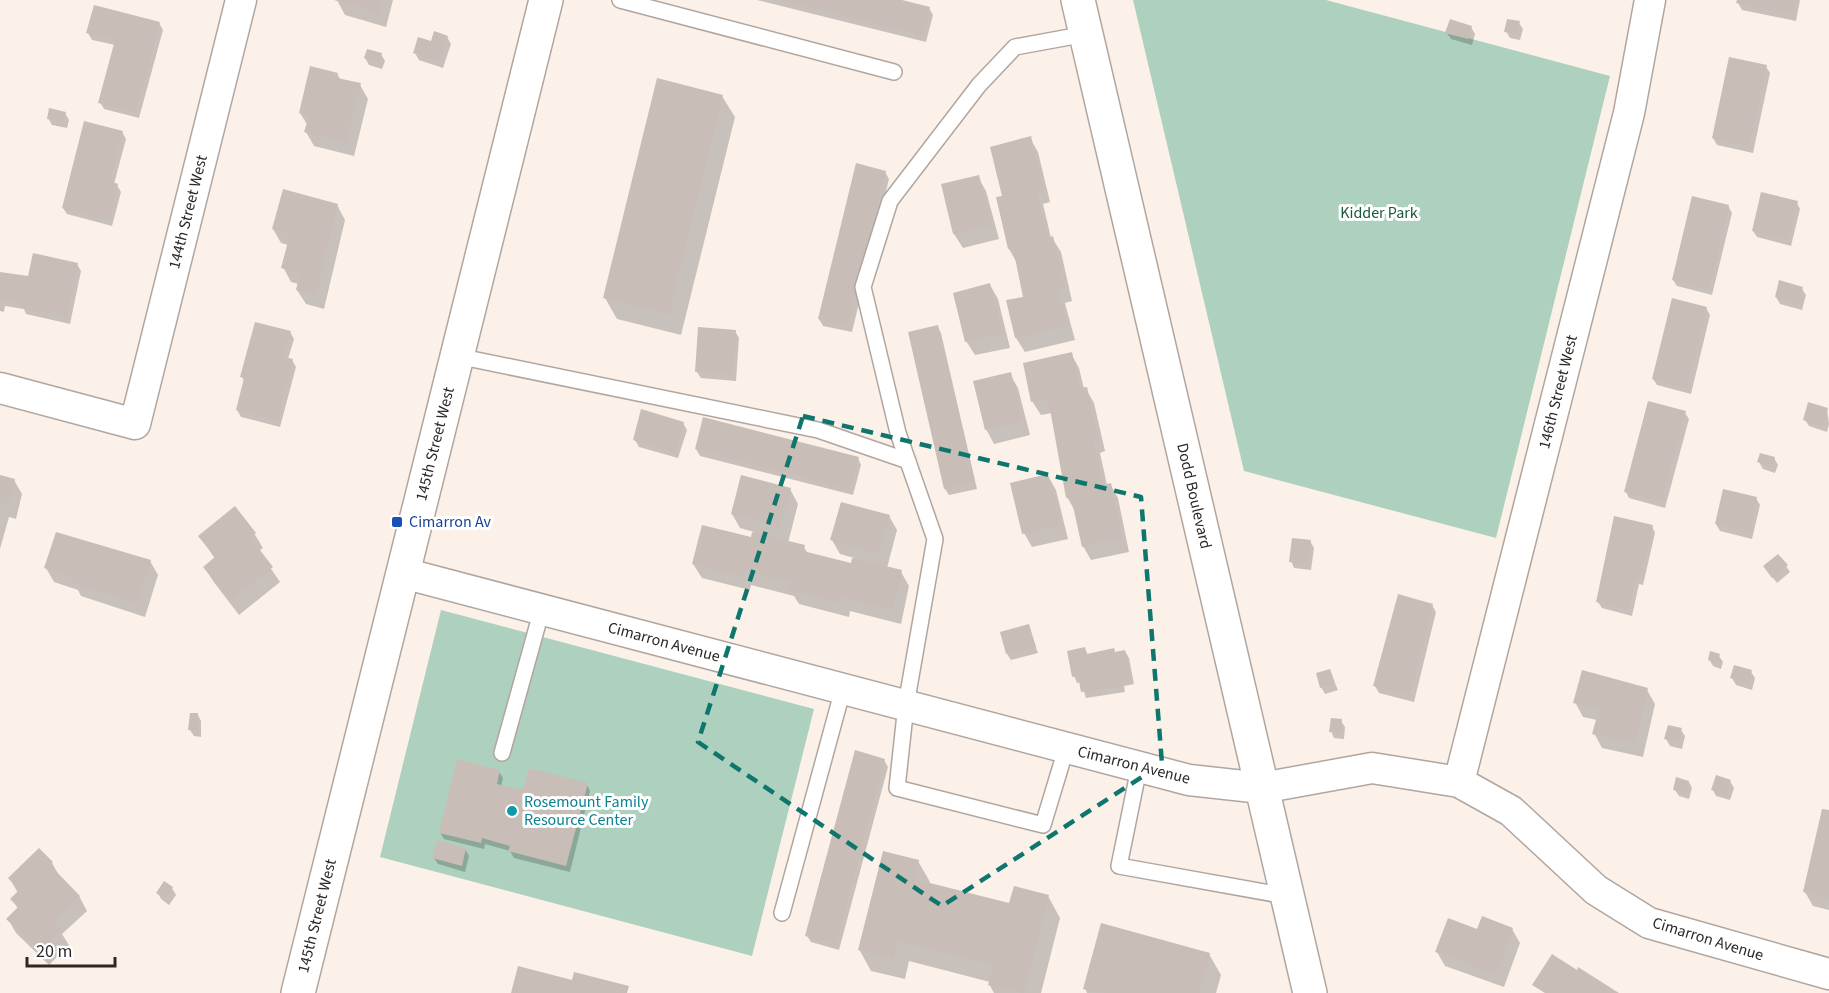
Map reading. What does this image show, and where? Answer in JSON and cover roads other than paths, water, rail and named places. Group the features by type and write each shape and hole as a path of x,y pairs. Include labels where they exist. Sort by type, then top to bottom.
{"street":[{"name":"144th Street West","path":"0,388 135,424 241,0"},
{"name":"145th Street West","path":"298,993 546,0"},
{"name":"Dodd Boulevard","path":"1078,0 1310,993"},
{"name":"146th Street West","path":"1459,783 1629,113 1650,0"},
{"name":"Cimarron Avenue","path":"403,573 1189,780 1262,788 1372,768 1459,783 1511,811 1596,890 1649,923 1829,974"}],"lane":[{"path":"620,0 894,72"},
{"path":"1066,749 1043,825 897,788 906,705 935,539 898,433 863,287 890,201 979,85 1015,46 1086,34"},
{"path":"457,356 818,430 908,461"},
{"path":"502,753 542,609"},
{"path":"782,913 843,689"},
{"path":"1139,768 1119,866 1286,896"}],"place":[{"name":"Cimarron Av","path":"397,522"},
{"name":"Rosemount Family Resource Center","path":"512,811"}],"park label":[{"name":"Kidder Park","path":"1379,213"}]}
